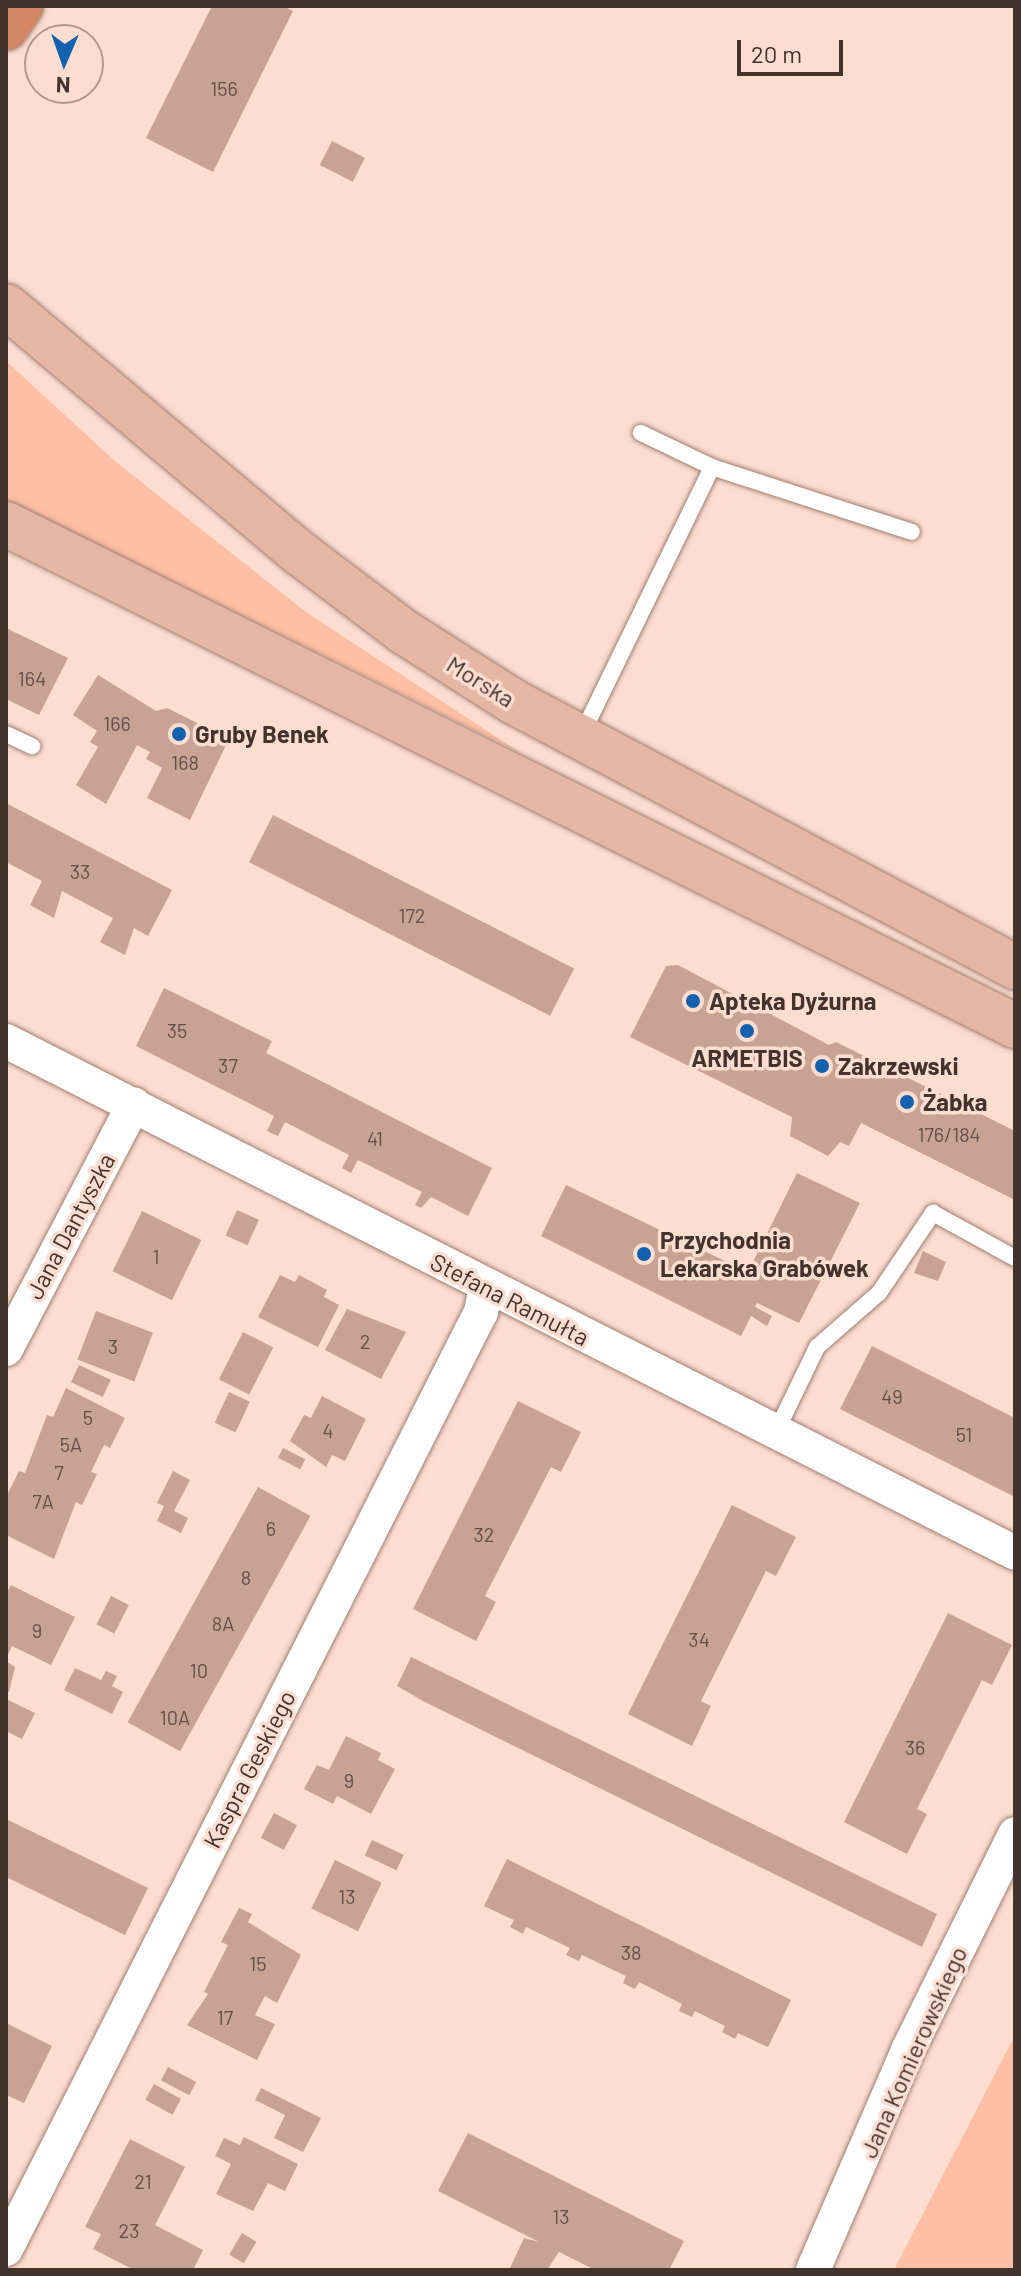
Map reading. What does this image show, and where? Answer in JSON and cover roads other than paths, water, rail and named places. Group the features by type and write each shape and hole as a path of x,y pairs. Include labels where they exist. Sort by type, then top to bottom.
{"highway":[{"path":"6,28 21,6"}],"main road":[{"name":"Morska","path":"6,306 301,554 393,623 514,702 1015,967"},
{"path":"6,524 1015,1026"}],"street":[{"name":"Stefana Ramułta","path":"6,1041 775,1434 1015,1553"},
{"name":"Jana Dantyszka","path":"6,1349 134,1104"},
{"name":"Kaspra Geskiego","path":"6,2249 481,1312 486,1287"},
{"name":"Jana Komierowskiego","path":"813,2270 908,2050 1015,1834"}],"lane":[{"path":"641,433 712,467 912,532"},
{"path":"580,737 712,467"},
{"path":"6,734 32,746"},
{"path":"775,1434 817,1347 879,1293 933,1213 1015,1258"}],"place":[{"name":"Gruby Benek","path":"179,734"},
{"name":"Apteka Dyżurna","path":"693,1001"},
{"name":"ARMETBIS","path":"747,1031"},
{"name":"Zakrzewski","path":"822,1066"},
{"name":"Żabka","path":"907,1102"},
{"name":"Przychodnia Lekarska Grabówek","path":"644,1254"}]}
